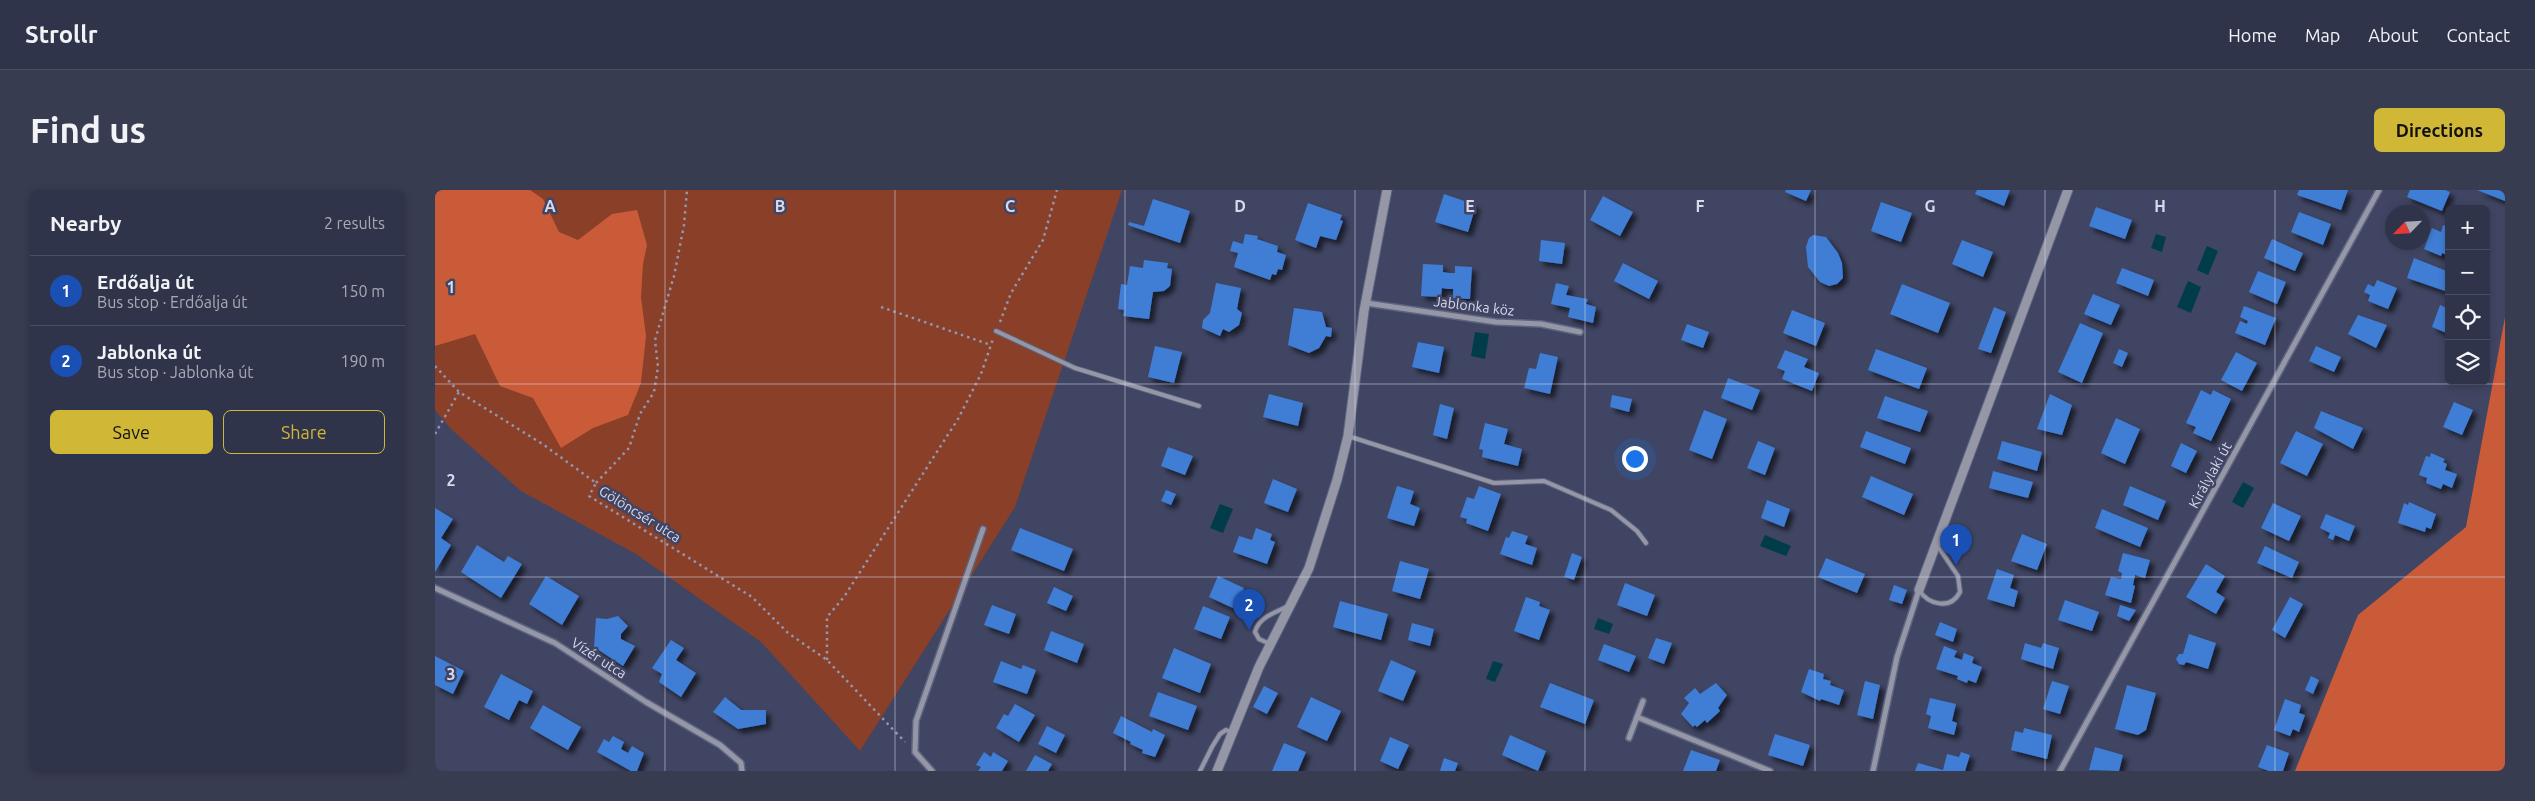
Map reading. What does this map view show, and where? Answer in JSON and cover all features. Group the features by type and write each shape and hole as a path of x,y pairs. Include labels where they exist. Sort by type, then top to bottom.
{"street":[{"path":"1217,771 1231,732 1270,644 1309,568 1323,529 1348,436 1366,303 1387,190"},
{"path":"1873,771 1897,657 1919,590 2068,190"},
{"name":"Királylaki út","path":"2060,771 2379,190"},
{"name":"Jablonka köz","path":"1366,303 1496,322 1541,324 1580,332"},
{"path":"932,771 915,752 916,721 983,529"},
{"name":"Vízér utca","path":"435,588 555,643 646,702 720,746 741,763 742,771"},
{"path":"1629,738 1643,701"},
{"path":"1637,716 1770,771"}],"lane":[{"path":"996,330 1075,368 1199,406"},
{"path":"1348,436 1494,483 1544,481 1611,510 1637,531 1646,543"},
{"path":"1919,590 1929,601 1941,604 1953,600 1960,592 1958,576 1937,545"},
{"path":"1270,644 1259,639 1255,632 1257,624 1263,618 1291,605"},
{"path":"1200,771 1220,734 1227,730 1231,732"}],"path":[{"path":"596,483 629,448 640,414 654,392 658,367 655,340 674,276 684,226 687,190"},
{"path":"915,752 827,660 827,617 844,597 958,419 981,374 1011,293 1043,240 1057,190"},
{"path":"881,307 991,345"},
{"name":"Gölöncsér utca","path":"435,366 459,392 544,445 596,483 589,496 752,597 788,633 827,660"},
{"path":"435,434 459,392"}],"shaded area":[{"path":"435,190 1122,190 1015,507 860,751 761,642 636,554 521,491 452,430 435,410"},
{"path":"435,190 530,190 543,199 559,232 578,240 612,214 637,210 647,245 643,264 641,297 646,336 641,383 628,415 593,428 561,448 533,398 500,386 475,334 435,346"},
{"path":"2505,317 2505,771 2295,771 2358,615 2466,527"}],"water":[{"path":"2156,234 2166,237 2162,252 2151,248"},
{"path":"2207,246 2218,251 2208,275 2197,270"},
{"path":"2188,281 2201,287 2191,313 2177,307"},
{"path":"1475,332 1489,334 1485,359 1471,356"},
{"path":"2243,482 2254,488 2243,508 2232,502"},
{"path":"1220,504 1233,509 1223,533 1210,528"},
{"path":"1765,535 1791,546 1786,556 1760,546"},
{"path":"1598,618 1613,624 1609,634 1594,629"},
{"path":"1493,661 1503,664 1495,682 1486,679"}],"building":[{"path":"1786,190 1811,190 1806,201 1785,192"},
{"path":"1977,190 2010,190 2004,206 1975,194"},
{"path":"2299,190 2348,190 2341,210 2297,195"},
{"path":"2410,190 2445,190 2450,192 2442,211 2407,197"},
{"path":"2477,190 2505,190 2505,201"},
{"path":"1444,194 1476,205 1468,232 1435,222"},
{"path":"1603,196 1633,212 1620,236 1590,220"},
{"path":"1153,199 1190,211 1180,243 1128,225 1129,222 1144,226"},
{"path":"1881,202 1912,213 1901,242 1871,231"},
{"path":"1308,203 1342,215 1340,220 1343,221 1336,240 1320,236 1316,248 1295,240"},
{"path":"2096,207 2132,220 2125,239 2089,226"},
{"path":"2299,212 2331,224 2323,245 2291,232"},
{"path":"2443,225 2445,226 2445,254 2442,253 2441,256 2426,250 2430,250 2430,233 2432,228 2441,232"},
{"path":"1245,234 1258,236 1257,239 1278,246 1277,252 1286,255 1282,270 1278,269 1276,275 1272,274 1270,280 1234,267 1238,253 1230,251 1233,241 1243,244"},
{"path":"1813,235 1826,237 1838,253 1842,263 1843,278 1837,284 1829,286 1820,282 1808,267 1806,247 1809,238"},
{"path":"2272,239 2303,253 2295,271 2264,258"},
{"path":"1541,240 1565,243 1562,264 1539,261"},
{"path":"1962,240 1993,252 1983,277 1952,264"},
{"path":"2414,258 2445,270 2445,291 2407,278"},
{"path":"1144,260 1168,263 1167,268 1172,269 1170,286 1164,291 1153,292 1149,319 1123,316 1124,310 1118,309 1121,284 1127,285 1130,266 1143,268"},
{"path":"1623,263 1658,281 1649,299 1614,281"},
{"path":"1423,264 1443,265 1443,272 1449,273 1455,273 1455,266 1472,267 1470,299 1453,298 1453,289 1442,288 1441,297 1421,296"},
{"path":"2122,268 2154,280 2148,296 2116,283"},
{"path":"2258,271 2286,282 2277,304 2249,292"},
{"path":"2377,280 2397,288 2388,309 2368,301 2370,295 2364,292 2368,284 2374,287"},
{"path":"1216,283 1241,288 1237,309 1242,313 1239,325 1229,332 1223,329 1220,336 1202,328 1203,320 1210,313"},
{"path":"1556,283 1569,286 1566,295 1588,299 1586,304 1596,307 1593,323 1568,317 1570,308 1551,304"},
{"path":"1902,284 1950,303 1938,333 1890,314"},
{"path":"2093,294 2120,305 2111,325 2084,314"},
{"path":"2440,305 2445,307 2445,332 2432,327"},
{"path":"2244,306 2276,318 2265,345 2235,333 2240,321 2247,324 2248,321 2240,317"},
{"path":"1994,307 2006,312 1991,353 1978,349"},
{"path":"1294,308 1322,312 1326,327 1332,328 1331,337 1326,336 1319,348 1309,353 1288,345"},
{"path":"1792,310 1825,323 1816,346 1783,333"},
{"path":"2358,315 2387,325 2376,348 2348,334"},
{"path":"2080,323 2103,333 2082,383 2058,372"},
{"path":"1687,324 1709,332 1703,348 1681,340"},
{"path":"1418,342 1444,347 1439,373 1412,367"},
{"path":"1155,346 1182,352 1174,383 1148,377"},
{"path":"2316,346 2341,357 2334,372 2309,361"},
{"path":"1876,349 1927,368 1919,389 1868,370"},
{"path":"2119,349 2128,353 2122,367 2113,363"},
{"path":"1785,350 1808,359 1804,367 1819,373 1812,391 1782,379 1785,371 1777,368"},
{"path":"2236,352 2257,363 2242,391 2221,380"},
{"path":"1540,353 1558,357 1550,394 1524,388 1529,368 1536,369"},
{"path":"1728,378 1760,390 1752,410 1721,398"},
{"path":"2201,390 2211,395 2213,390 2231,399 2211,441 2193,433 2196,427 2186,423"},
{"path":"1269,394 1303,403 1298,426 1263,417"},
{"path":"2050,394 2072,405 2062,435 2037,429"},
{"path":"1612,395 1632,399 1629,412 1610,407"},
{"path":"1885,396 1928,411 1920,432 1877,418"},
{"path":"2454,402 2473,410 2462,435 2443,427"},
{"path":"1440,404 1454,408 1447,439 1433,435"},
{"path":"1704,410 1727,419 1712,459 1689,450"},
{"path":"2321,411 2363,428 2353,449 2314,428"},
{"path":"2116,418 2140,429 2125,464 2101,453"},
{"path":"1485,423 1508,429 1504,444 1522,449 1518,466 1482,457 1483,450 1479,449"},
{"path":"1866,431 1911,448 1905,464 1860,447"},
{"path":"2296,431 2323,444 2307,476 2280,463"},
{"path":"1758,441 1775,448 1765,475 1747,468"},
{"path":"2002,441 2042,452 2037,471 1997,459"},
{"path":"2181,443 2197,451 2186,473 2171,466"},
{"path":"1168,447 1193,456 1185,475 1161,466"},
{"path":"2431,453 2445,459 2443,462 2447,464 2445,470 2457,474 2452,488 2443,484 2441,489 2426,483 2427,478 2419,475 2426,456 2430,457"},
{"path":"1993,471 2033,482 2028,498 1989,488"},
{"path":"1871,476 1913,494 1904,515 1862,497"},
{"path":"1273,479 1297,489 1288,512 1264,503"},
{"path":"1397,486 1414,491 1410,504 1420,508 1414,526 1387,518"},
{"path":"1479,486 1501,494 1488,531 1466,523 1467,519 1460,517 1467,497 1474,499"},
{"path":"2130,486 2166,501 2158,520 2123,505"},
{"path":"1166,490 1176,494 1171,505 1161,501"},
{"path":"1767,500 1790,509 1784,527 1761,518"},
{"path":"2409,502 2436,514 2431,529 2426,527 2425,532 2398,523 2404,503 2408,505"},
{"path":"2273,503 2301,516 2289,541 2261,528"},
{"path":"435,508 453,519 441,538 451,545 435,572"},
{"path":"2102,509 2148,528 2140,547 2095,528"},
{"path":"2326,514 2355,526 2349,541 2335,535 2333,540 2328,538 2330,533 2320,528"},
{"path":"1020,528 1073,549 1064,571 1011,550"},
{"path":"1256,528 1272,534 1270,540 1275,542 1267,564 1233,552 1239,536 1252,540"},
{"path":"1512,531 1528,536 1525,544 1537,548 1532,565 1500,554 1506,537 1509,538"},
{"path":"2022,534 2047,544 2037,570 2011,561"},
{"path":"477,545 504,562 508,556 522,564 501,598 461,572"},
{"path":"2265,546 2299,562 2292,578 2257,563"},
{"path":"1572,553 1582,557 1574,580 1564,577"},
{"path":"2123,553 2150,560 2145,578 2135,575 2133,585 2135,586 2131,603 2105,595 2111,577 2121,579 2122,573 2118,571"},
{"path":"1826,558 1865,574 1857,593 1818,577"},
{"path":"1400,561 1429,569 1420,599 1392,591"},
{"path":"2206,564 2225,576 2216,592 2225,598 2216,614 2186,597"},
{"path":"1997,569 2014,575 2010,588 2018,591 2014,607 1987,599"},
{"path":"546,576 579,596 562,625 529,604"},
{"path":"1218,576 1244,588 1235,609 1209,597"},
{"path":"1625,583 1655,595 1647,616 1617,605"},
{"path":"1894,585 1907,590 1902,604 1889,600"},
{"path":"1054,587 1073,596 1066,611 1047,603"},
{"path":"1526,597 1540,602 1539,606 1550,610 1539,640 1514,631"},
{"path":"2290,597 2303,604 2285,638 2272,630"},
{"path":"2065,600 2099,612 2092,631 2058,620"},
{"path":"1340,601 1388,614 1381,640 1333,627"},
{"path":"992,605 1016,614 1009,634 984,625"},
{"path":"2120,605 2136,610 2129,621 2117,616"},
{"path":"1203,606 1230,617 1221,639 1194,629"},
{"path":"618,616 628,626 621,634 621,639 635,646 623,666 594,647 596,618 607,619"},
{"path":"1940,622 1957,629 1953,642 1935,635"},
{"path":"1412,623 1434,629 1430,646 1408,640"},
{"path":"1051,631 1084,644 1077,663 1044,650"},
{"path":"2189,634 2216,643 2208,669 2186,662 2184,665 2179,664 2176,659 2179,654 2183,654"},
{"path":"1656,638 1672,643 1664,664 1648,658"},
{"path":"671,640 684,648 676,660 696,673 681,697 659,682 662,674 652,668"},
{"path":"2025,643 2041,648 2043,643 2059,648 2053,669 2021,659"},
{"path":"1604,644 1636,656 1629,672 1598,660"},
{"path":"1944,646 1957,651 1954,657 1962,660 1964,653 1974,657 1972,663 1982,667 1976,683 1968,680 1967,683 1957,679 1958,676 1936,669"},
{"path":"1174,648 1211,664 1200,693 1162,678"},
{"path":"435,656 464,671 453,694 435,685"},
{"path":"1391,660 1416,671 1403,701 1378,691"},
{"path":"1001,661 1021,669 1023,665 1036,670 1027,694 993,682"},
{"path":"1809,669 1824,674 1823,679 1831,681 1830,685 1844,690 1839,705 1821,699 1820,701 1801,692"},
{"path":"501,674 533,691 527,704 519,700 509,720 484,707"},
{"path":"2311,676 2319,680 2313,694 2305,690"},
{"path":"1865,681 1880,685 1873,719 1857,715"},
{"path":"2052,681 2069,686 2060,714 2043,709"},
{"path":"1550,683 1594,700 1585,724 1540,707"},
{"path":"1716,683 1727,695 1718,708 1720,711 1707,723 1705,720 1697,727 1695,725 1693,727 1681,714 1689,703 1684,698 1695,688 1700,694"},
{"path":"2127,685 2156,693 2146,730 2138,735 2115,729"},
{"path":"1264,686 1278,693 1267,714 1253,707"},
{"path":"1158,692 1197,706 1188,730 1149,716"},
{"path":"725,697 741,710 766,710 766,724 738,729 713,712"},
{"path":"1311,697 1341,711 1327,741 1297,727"},
{"path":"1930,698 1956,704 1952,721 1957,723 1954,735 1928,728 1931,716 1926,714"},
{"path":"2285,699 2301,705 2299,713 2305,715 2299,732 2293,729 2290,736 2274,730"},
{"path":"1015,704 1035,715 1019,742 996,728 1004,714 1008,716"},
{"path":"543,705 581,727 568,750 530,728"},
{"path":"1121,716 1152,732 1153,729 1165,735 1155,757 1142,753 1143,750 1113,733"},
{"path":"1047,726 1065,735 1056,753 1038,744"},
{"path":"2024,728 2052,735 2047,759 2011,750 2015,731 2023,733"},
{"path":"1775,734 1810,745 1803,766 1768,755"},
{"path":"1510,735 1546,751 1538,771 1502,755"},
{"path":"613,736 624,742 621,749 628,753 632,746 644,753 637,771 631,771 597,752 604,739 609,742"},
{"path":"1390,737 1409,745 1398,769 1380,761"},
{"path":"1284,743 1306,752 1298,771 1272,771"},
{"path":"2267,745 2289,753 2283,771 2269,771 2258,767"},
{"path":"2095,747 2123,755 2119,771 2089,770"},
{"path":"1691,750 1720,760 1716,771 1683,771"},
{"path":"984,752 991,757 993,752 1008,761 1002,771 978,771 981,767 976,765"},
{"path":"1961,752 1970,755 1965,771 1915,771 1918,763 1943,770 1947,754 1959,757"},
{"path":"1035,755 1052,764 1048,771 1026,771"},
{"path":"1444,758 1458,763 1455,771 1440,771"}],"place":[{"name":"Erdőalja út","path":"1956,565"},
{"name":"Jablonka út","path":"1249,630"}]}
